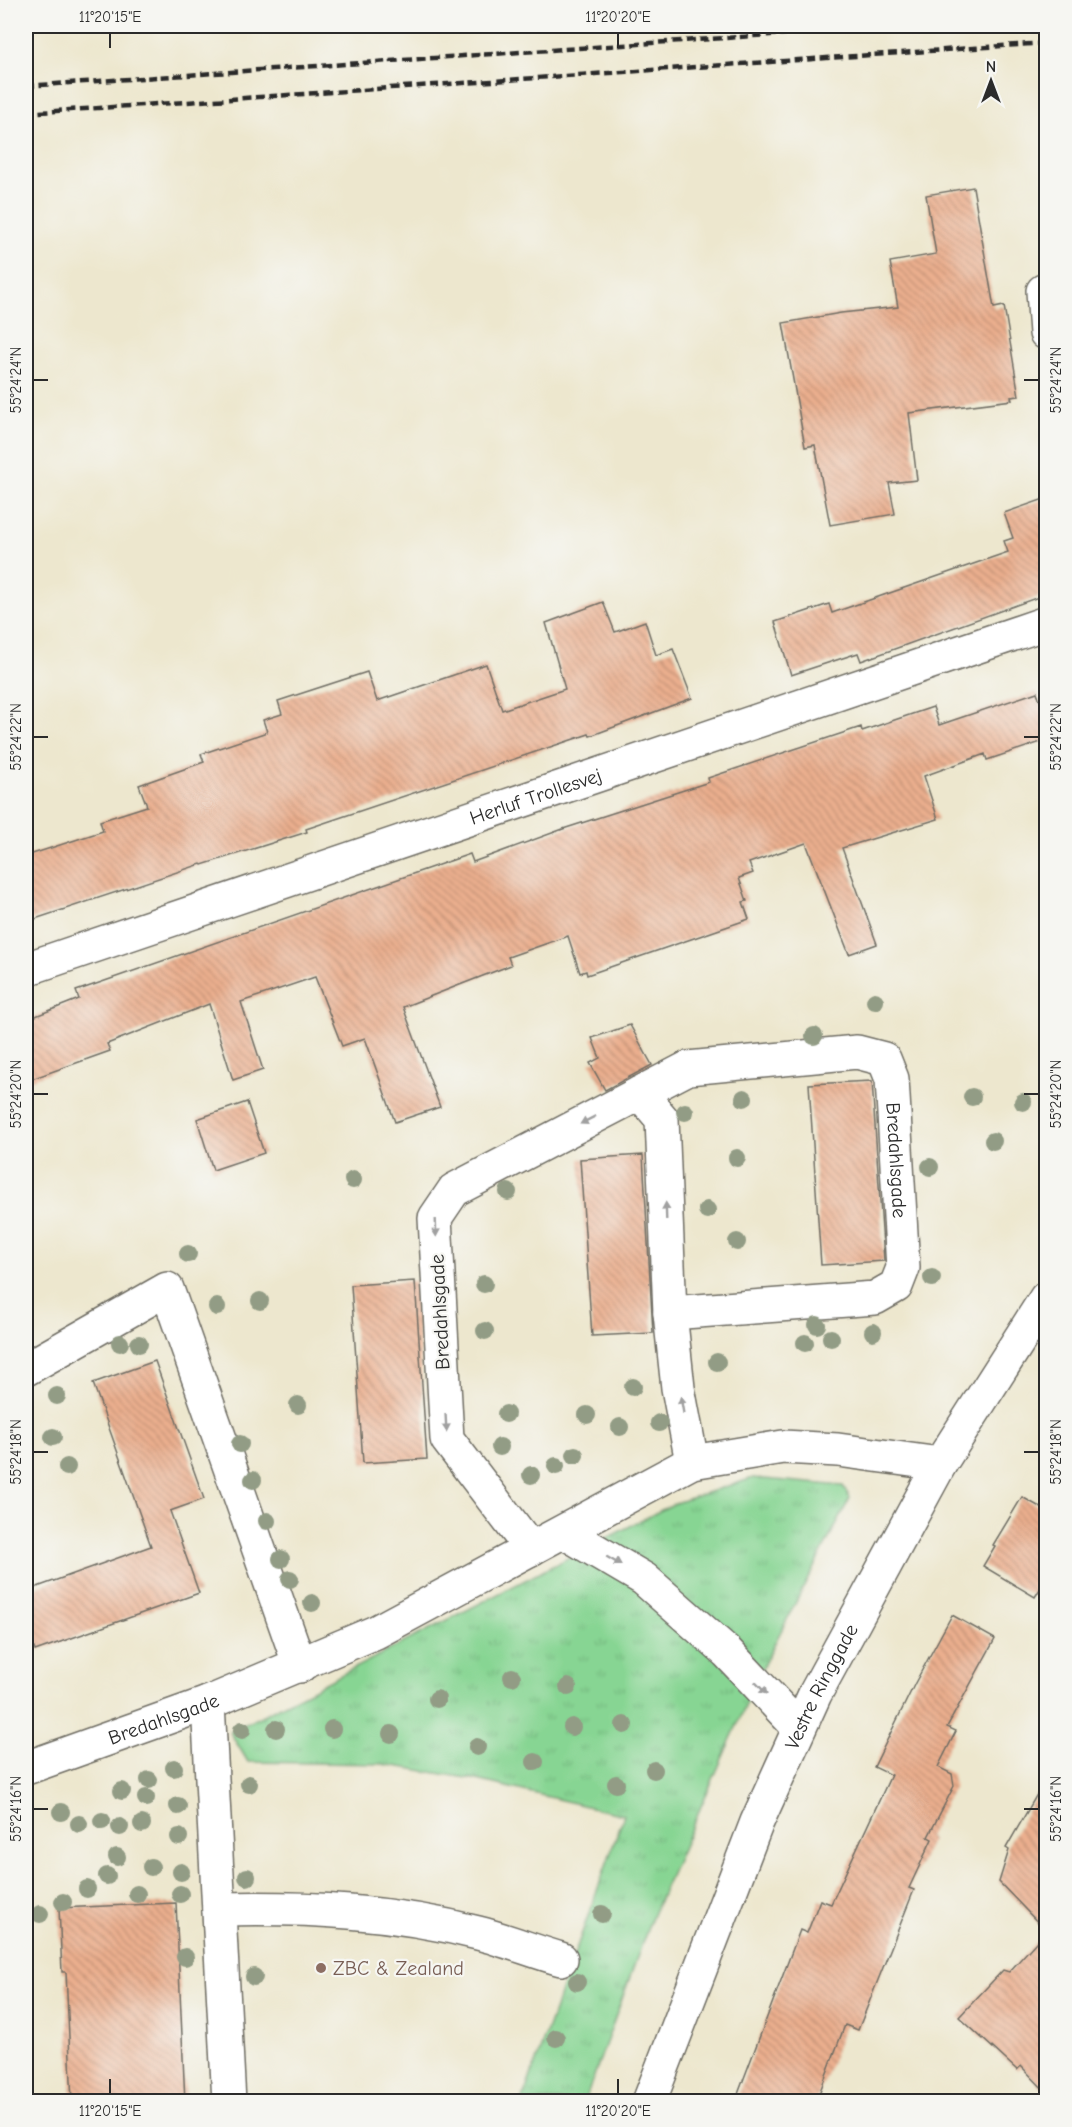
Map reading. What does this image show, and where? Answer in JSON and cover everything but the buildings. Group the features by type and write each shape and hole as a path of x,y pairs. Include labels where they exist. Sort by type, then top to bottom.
{"street":[{"path":"1043,291 1047,333"},
{"name":"Herluf Trollesvej","path":"26,969 1047,623"},
{"name":"Bredahlsgade","path":"531,1549 447,1439 435,1218 454,1190 688,1068 857,1052 884,1059 892,1079 903,1268 896,1286 875,1298 670,1313"},
{"path":"640,1093 662,1119 670,1313 678,1388 692,1462"},
{"path":"26,1369 167,1289 300,1666"},
{"name":"Vestre Ringgade","path":"649,2102 757,1822 815,1695 940,1464 1047,1298"},
{"name":"Bredahlsgade","path":"26,1768 208,1704 376,1632 692,1462 783,1447 838,1450 940,1464"},
{"path":"564,1532 644,1579 727,1652 799,1728"},
{"path":"208,1704 229,2102"},
{"path":"219,1909 306,1908 393,1916 478,1933 561,1959"}],"green space":[{"path":"753,1478 843,1486 850,1498 765,1662 651,1919 585,2101 522,2101 624,1815 473,1779 382,1764 248,1762 230,1732 675,1503"}],"railway":[{"path":"26,86 900,26"},
{"path":"26,113 1046,43"}],"place":[{"name":"ZBC & Zealand","path":"321,1968"}]}
